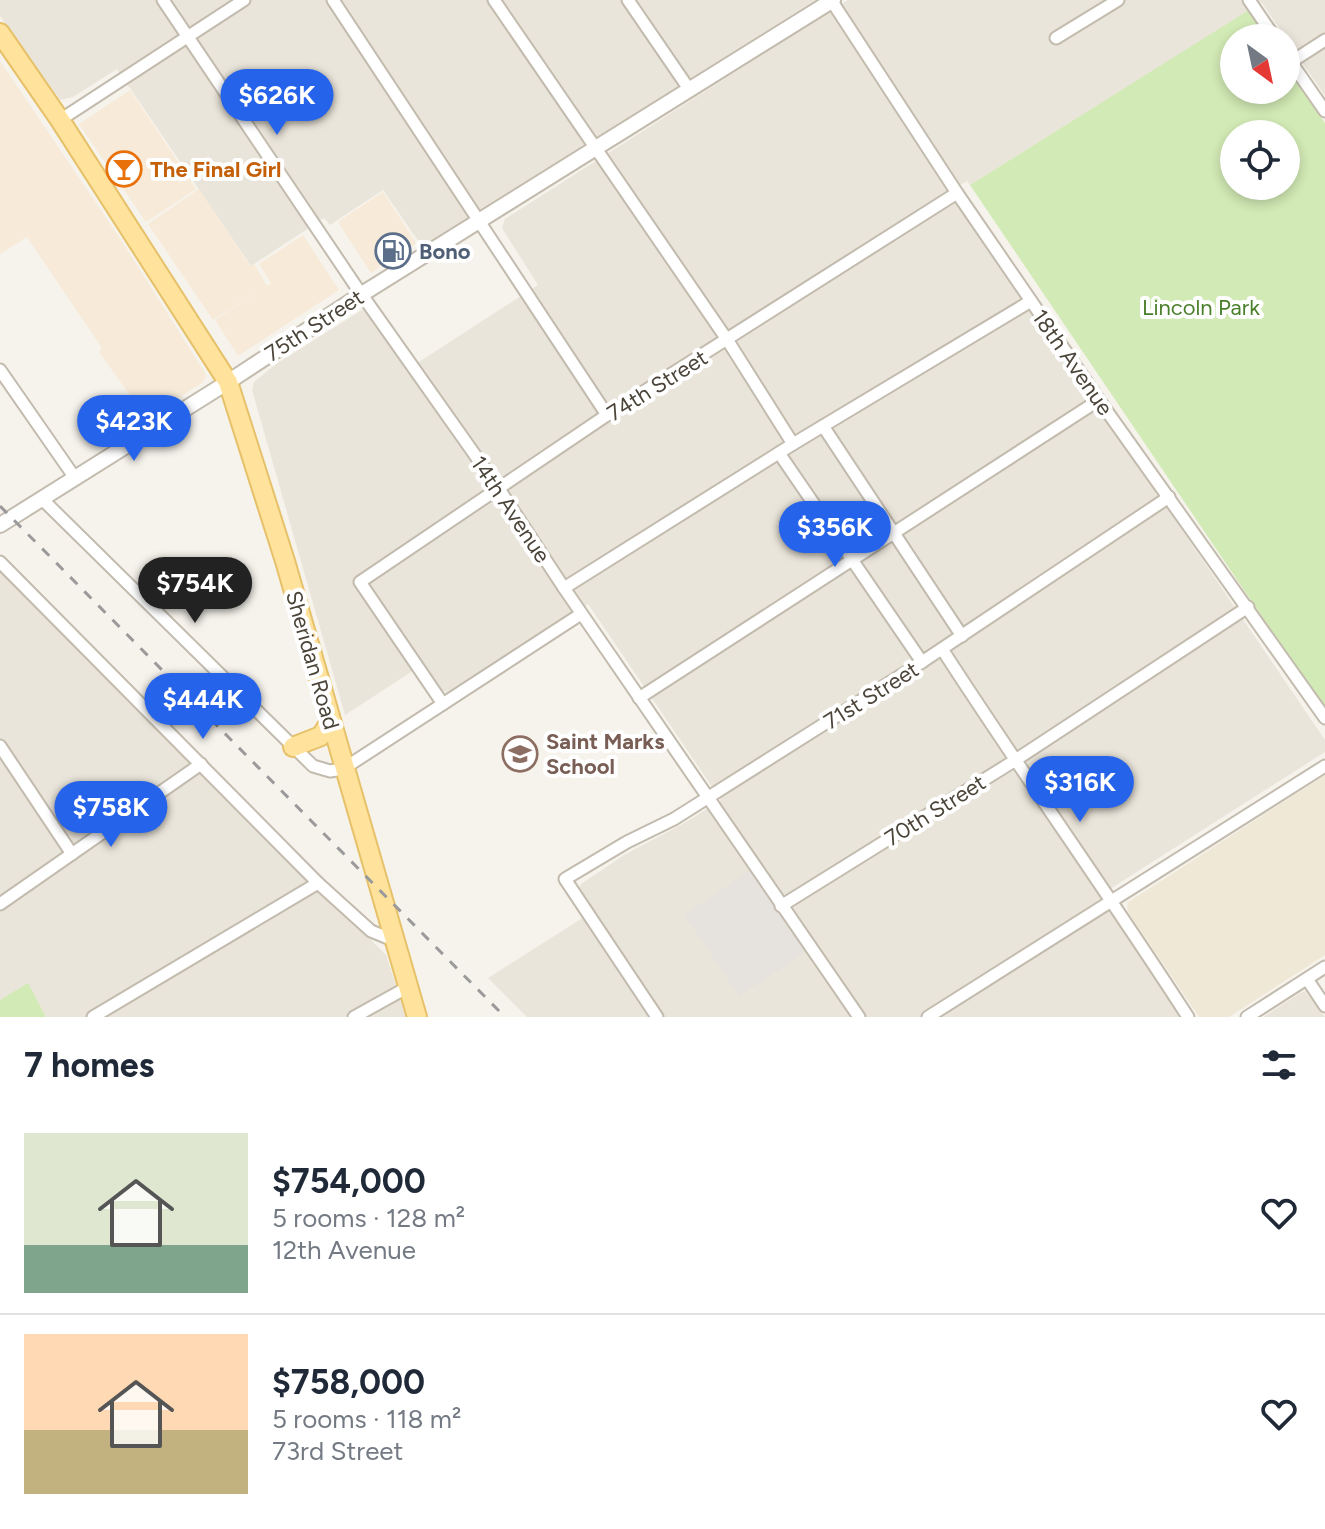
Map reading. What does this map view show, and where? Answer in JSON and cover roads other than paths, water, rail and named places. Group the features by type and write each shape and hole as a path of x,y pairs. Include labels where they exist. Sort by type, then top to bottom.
{"main road":[{"name":"Sheridan Road","path":"0,33 60,120 228,382 285,561 417,1017"},
{"path":"293,747 321,736 330,722"}],"street":[{"name":"14th Avenue","path":"163,0 859,1017"},
{"path":"60,120 244,0"},
{"path":"333,0 607,415"},
{"path":"494,0 728,341 793,444"},
{"path":"628,0 689,89"},
{"name":"75th Street","path":"0,525 832,0"},
{"name":"18th Avenue","path":"832,0 1031,301 1325,718"},
{"path":"1056,38 1118,0"},
{"path":"1249,0 1265,24"},
{"path":"1300,52 1325,40"},
{"path":"1300,75 1325,111"},
{"name":"74th Street","path":"443,704 360,582 607,415 957,193"},
{"path":"564,588 793,444 1031,301"},
{"path":"0,370 75,478"},
{"path":"639,698 1099,400"},
{"path":"823,426 962,636"},
{"path":"779,453 922,662"},
{"name":"71st Street","path":"657,1017 565,879 707,798 962,636 1169,497"},
{"path":"41,498 313,766 330,771 343,769 581,614"},
{"path":"0,562 318,883 371,931 393,940"},
{"name":"70th Street","path":"781,906 1014,761 1248,607"},
{"path":"942,649 1188,1017"},
{"path":"0,746 72,854"},
{"path":"0,904 201,764"},
{"path":"928,1017 1325,766"},
{"path":"93,1017 318,883"},
{"path":"1247,1017 1325,967"},
{"path":"1307,979 1325,1006"},
{"path":"354,1017 408,987"}],"railway":[{"path":"0,506 505,1017"}],"place":[{"name":"The Final Girl","path":"124,169"},
{"name":"Bono","path":"393,251"},
{"name":"Saint Marks School","path":"520,754"}],"park label":[{"name":"Lincoln Park","path":"1201,307"}]}
